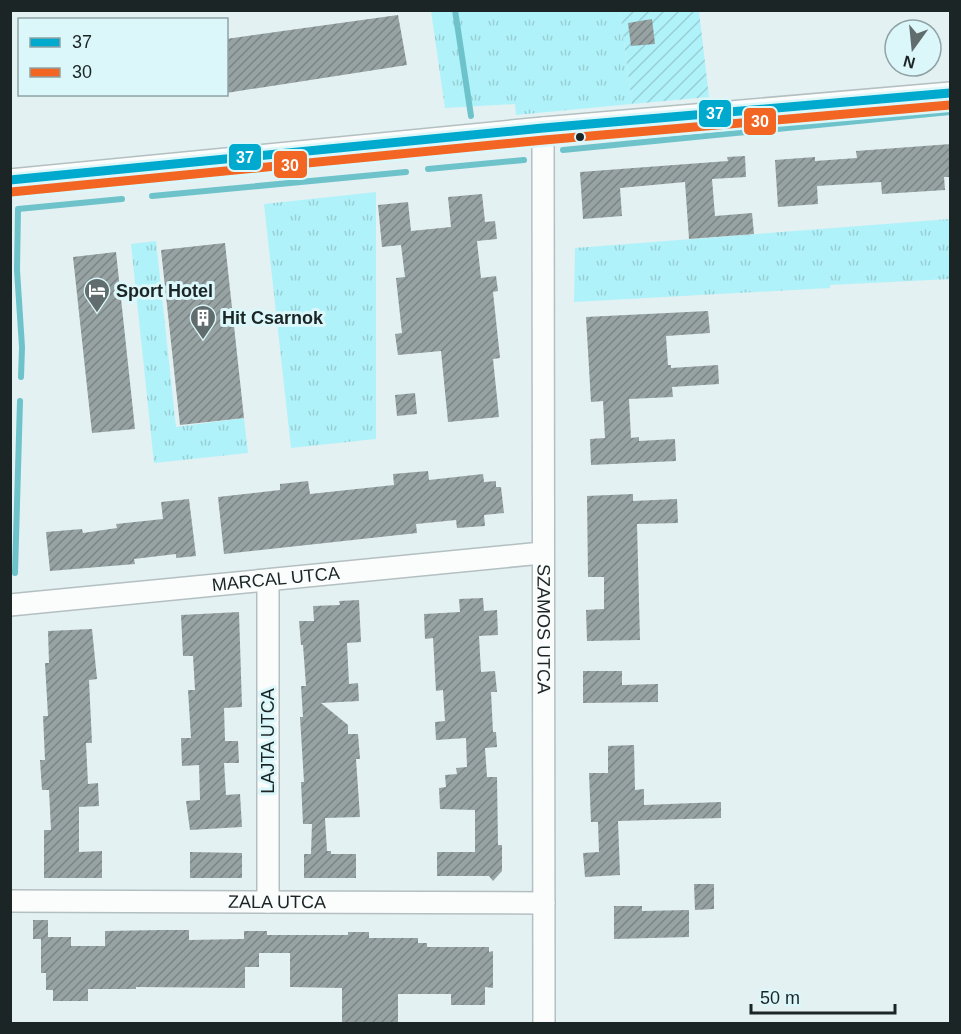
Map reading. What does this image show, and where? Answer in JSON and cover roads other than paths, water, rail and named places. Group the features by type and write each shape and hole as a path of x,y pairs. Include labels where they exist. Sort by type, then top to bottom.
{"street":[{"path":"10,180 543,128 951,93"},
{"name":"SZAMOS UTCA","path":"543,128 544,1023"},
{"name":"MARCAL UTCA","path":"10,605 542,553"},
{"name":"LAJTA UTCA","path":"268,580 268,902"},
{"name":"ZALA UTCA","path":"10,901 544,903"}],"waterway":[{"path":"455,10 471,116"},
{"path":"563,150 950,112"},
{"path":"428,169 524,160"},
{"path":"152,196 406,172"},
{"path":"21,377 22,347 17,270 18,209 122,199"},
{"path":"15,573 20,401"}],"place":[{"name":"Sport Hotel","path":"97,314"},
{"name":"Hit Csarnok","path":"203,341"}]}
